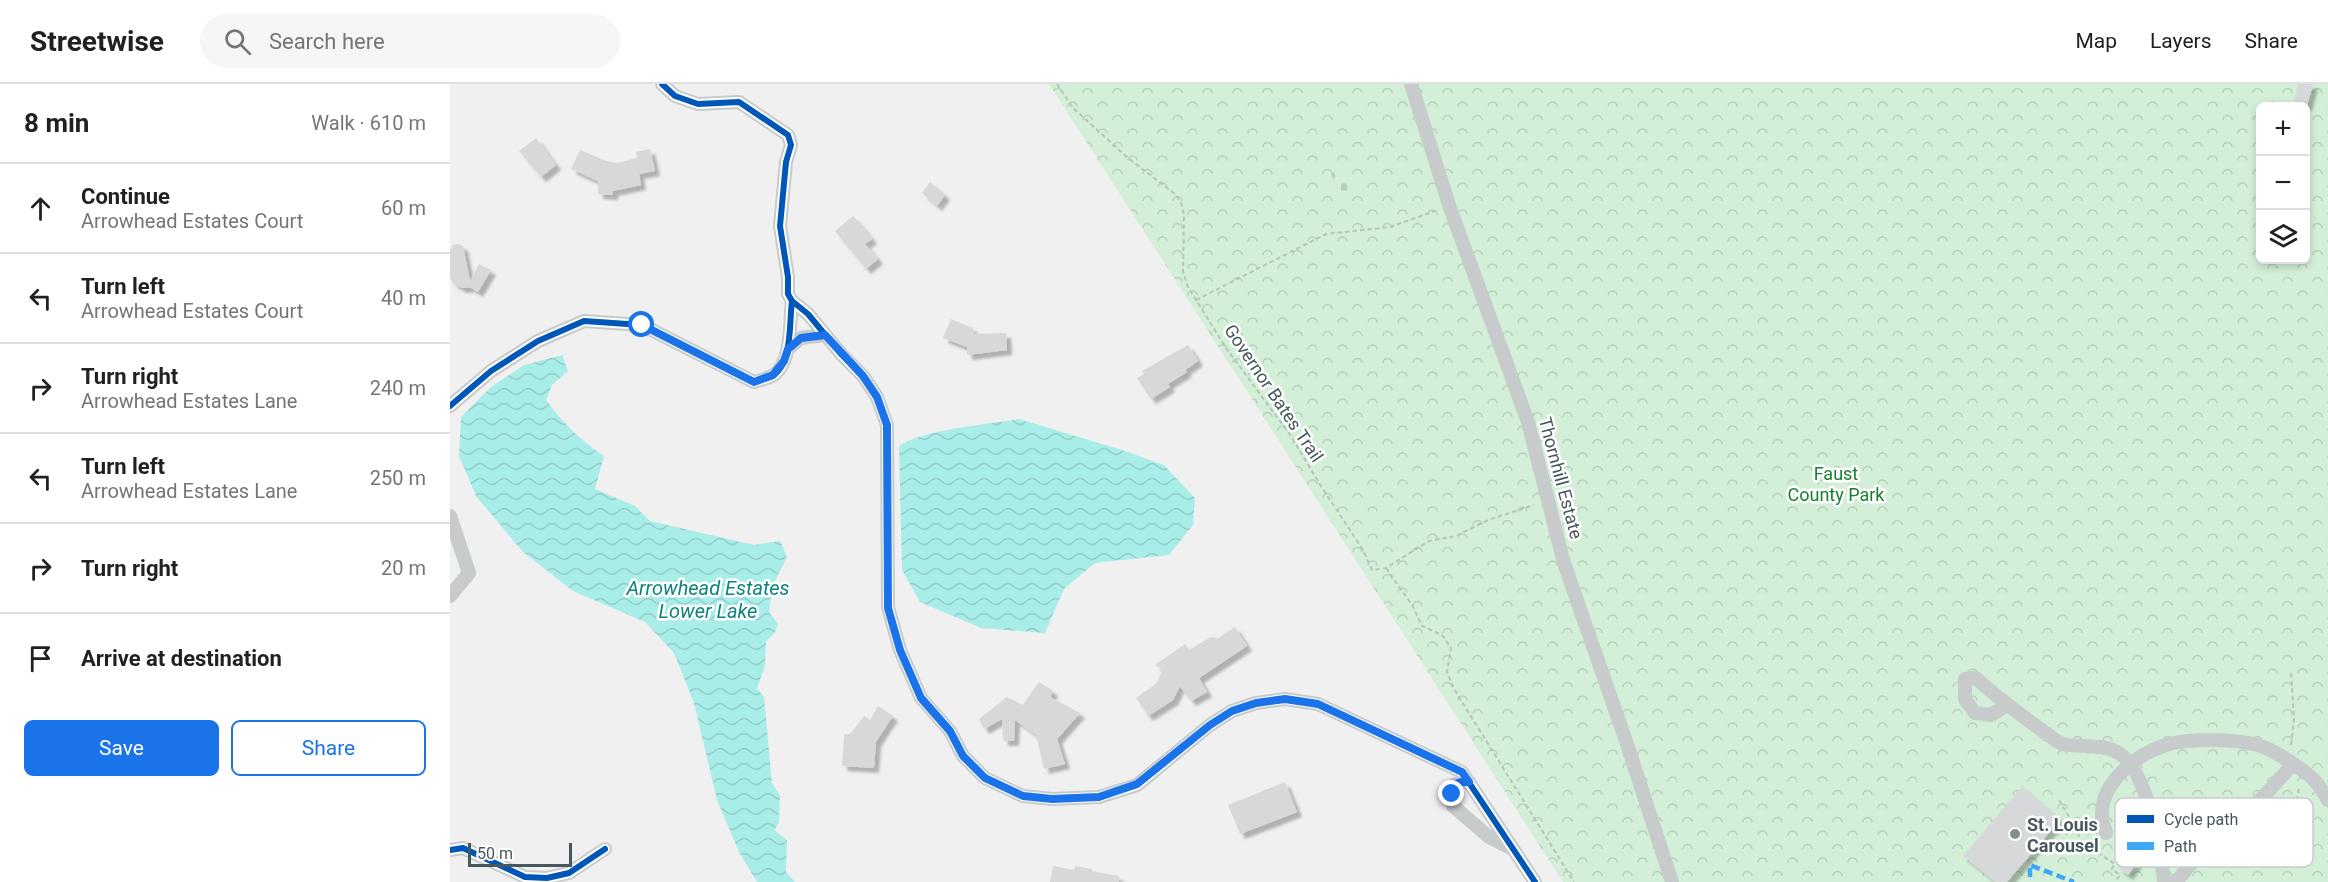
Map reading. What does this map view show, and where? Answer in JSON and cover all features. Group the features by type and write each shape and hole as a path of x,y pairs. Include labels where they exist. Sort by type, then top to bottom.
{"street":[{"path":"662,84 675,96 698,104 739,102 788,135 791,146 786,162 780,226 788,277 788,294 863,376 877,397 887,425 888,608 900,650 921,698 950,731 963,756 985,778 1023,796 1052,799 1099,797 1137,784 1193,738 1232,711 1256,703 1285,699 1318,704 1462,772 1535,882"},
{"name":"Thornhill Estate","path":"1411,84 1449,206 1528,422 1564,563 1627,744 1671,882"},
{"path":"450,406 491,371 538,340 584,321 642,325 754,382 773,375 784,361 788,349 792,300"},
{"path":"788,349 801,338 825,335"},
{"path":"450,516 470,573 450,596"},
{"path":"2007,705 2062,744 2092,745 2115,751 2137,771 2147,798"},
{"path":"2106,833 2102,815 2105,795 2114,781 2145,754 2167,745 2205,741 2239,741 2266,748 2315,781 2328,800"},
{"path":"2262,798 2294,766"},
{"path":"1469,782 1454,785 1453,806 1489,837 1513,849"},
{"path":"450,850 463,848 525,877 547,878 569,873 605,849"},
{"path":"2161,867 2164,882"},
{"path":"2176,882 2188,867"}],"path":[{"path":"1196,300 1326,234 1390,227 1449,206"},
{"path":"1548,500 1488,520 1456,536 1429,541 1386,568 1412,605 1422,626 1442,635 1450,648 1447,672 1454,689 1574,882"},
{"path":"2291,671 2296,798"},
{"path":"2059,800 2076,828 2081,842 2115,864 2112,869 2120,875 2115,882"}],"green space":[{"name":"Faust County Park","path":"1049,84 2328,84 2328,882 1563,882"},
{"path":"1341,169 1355,194 1344,200 1331,174"}],"water":[{"name":"Arrowhead Estates Lower Lake","path":"562,355 568,371 552,385 546,400 572,431 604,456 595,489 635,506 650,521 754,545 780,541 787,557 772,587 769,612 778,624 775,632 766,642 765,666 757,688 764,697 772,783 780,796 779,823 774,830 787,840 786,872 795,882 757,882 739,852 717,800 694,703 674,653 645,622 573,591 523,552 476,496 459,456 461,417 491,387 524,365"},
{"path":"1019,419 1164,465 1195,498 1193,525 1169,555 1095,563 1064,589 1045,633 981,628 920,602 902,570 899,446 909,440 939,432"}],"building":[{"path":"2298,84 2313,84 2308,102 2294,102"},
{"path":"536,138 556,165 541,177 519,151"},
{"path":"650,149 655,171 639,174 641,185 613,191 613,195 598,194 598,181 571,169 580,150 617,163 637,158 636,152"},
{"path":"930,182 945,195 937,206 922,193"},
{"path":"853,216 872,239 865,244 878,259 866,269 835,231"},
{"path":"453,245 463,246 470,281 479,264 491,270 478,292 470,287 462,288 453,283 450,278 450,250"},
{"path":"951,319 973,328 974,334 1006,333 1007,350 967,355 967,347 943,338"},
{"path":"1188,345 1198,361 1185,370 1187,372 1168,384 1170,387 1151,399 1137,378 1144,374 1142,371"},
{"path":"1235,627 1247,646 1199,678 1207,692 1191,701 1180,686 1173,700 1148,716 1136,698 1156,684 1163,670 1155,665 1185,644 1189,650 1211,637 1218,638"},
{"path":"1039,682 1053,691 1050,697 1080,713 1057,739 1065,764 1044,769 1036,735 1015,720 1014,741 1003,741 1002,719 984,729 979,719 1007,697 1023,705"},
{"path":"878,706 893,716 876,742 874,768 842,766 844,734 850,734 864,716 870,720"},
{"path":"1285,782 1297,812 1240,834 1228,805"},
{"name":"St. Louis Carousel","path":"2022,786 2060,820 2007,882 1995,882 1963,856"},
{"path":"1053,866 1074,870 1075,866 1092,869 1092,871 1119,876 1118,882 1050,882"},
{"path":"2119,867 2134,867 2128,875"}],"marked path":[{"path":"2030,877 2030,865 2074,882"}],"cycle path":[{"path":"662,84 675,96 698,104 739,102 788,135 791,145 786,162 780,226 788,277 788,294 863,376 877,397 887,425 888,607 900,650 921,698 950,731 963,756 985,778 1023,796 1052,799 1099,797 1137,785 1210,725 1232,711 1256,703 1285,699 1318,704 1462,772 1535,882"},
{"path":"450,406 491,371 538,341 584,321 642,325 754,382 765,379 779,370 784,362 789,342 792,301"},
{"path":"450,850 463,848 525,877 547,878 569,873 605,849"}],"place":[{"name":"St. Louis Carousel","path":"2015,834"}],"route":[{"path":"642,325 754,382 773,375 784,361 788,349 801,338 825,335 862,374 877,397 887,425 885,440 888,608 900,650 921,698 950,731 963,756 985,778 1023,796 1052,799 1099,797 1137,784 1163,765 1185,744 1232,711 1256,703 1285,699 1318,704 1462,772 1469,782 1454,785 1452,794"}]}
